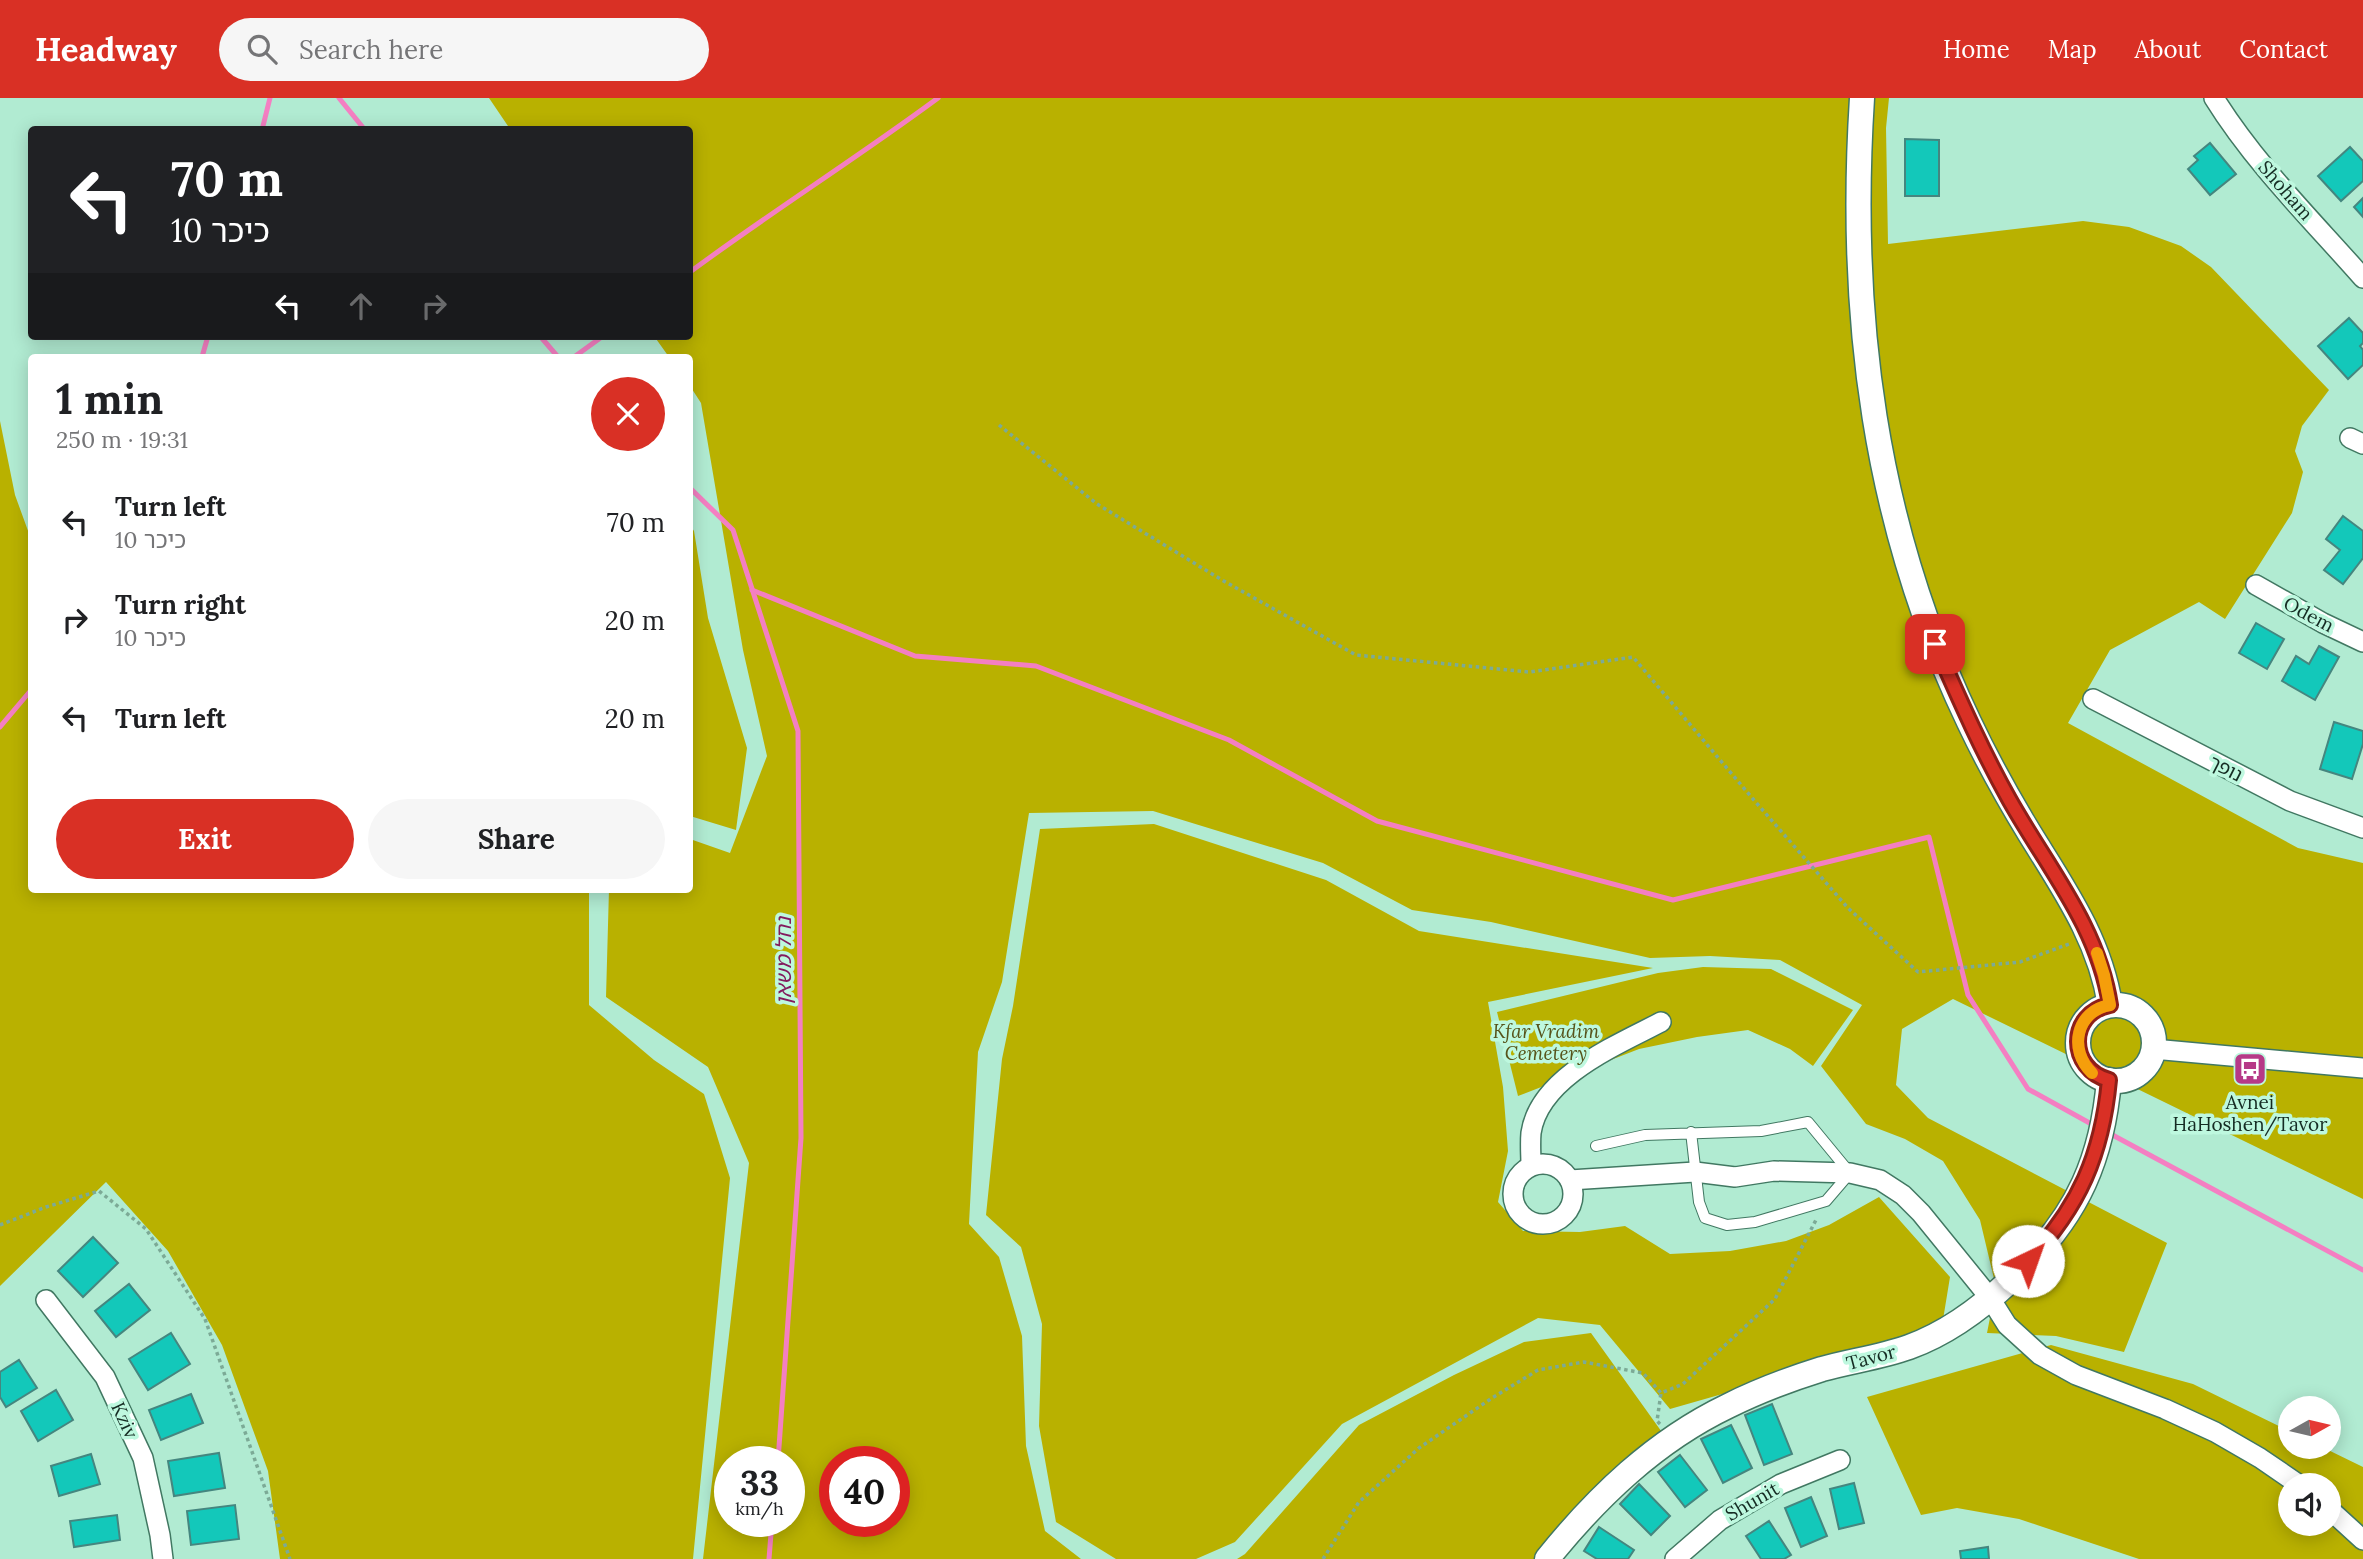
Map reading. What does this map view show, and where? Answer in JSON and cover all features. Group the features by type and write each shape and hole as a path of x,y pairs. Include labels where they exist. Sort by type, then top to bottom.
{"street":[{"path":"1861,98 1858,244 1862,326 1872,407 1887,486 1908,565 1935,644 1969,722 2009,799 2091,937 2104,975 2110,1005"},
{"name":"Shoham","path":"2214,98 2260,161 2363,278"},
{"name":"Odem","path":"2256,585 2363,642"},
{"name":"נופך","path":"2093,699 2290,802 2363,828"},
{"path":"2110,1005 2128,1007 2143,1016 2152,1031 2153,1049 2149,1061 2138,1074 2121,1080 2109,1080 2093,1073 2085,1065 2079,1054 2080,1030 2089,1015 2099,1008 2110,1005"},
{"path":"1531,1166 1531,1133 1539,1110 1552,1092 1590,1059 1661,1022"},
{"path":"2153,1049 2363,1068"},
{"name":"Tavor","path":"1547,1559 1575,1524 1607,1491 1643,1460 1683,1432 1726,1407 1773,1386 1823,1369 1887,1354 1923,1341 1951,1327 1990,1298 2041,1247 2074,1202 2092,1164 2099,1141 2106,1114 2109,1080"},
{"path":"1543,1163 1553,1166 1563,1171 1570,1180 1572,1201 1561,1217 1552,1222 1532,1222 1523,1216 1513,1199 1516,1179 1531,1166 1543,1163"},
{"path":"1570,1180 1696,1172 1735,1177 1774,1171 1850,1172 1880,1180 1903,1195 1921,1213 2017,1336 2051,1363 2215,1432 2282,1473"},
{"name":"Kziv","path":"46,1300 105,1377 143,1458 163,1559"},
{"name":"Shunit","path":"1675,1559 1720,1520 1781,1483 1840,1460"},
{"path":"2341,1520 2363,1540"}],"lane":[{"path":"1596,1146 1645,1135 1691,1132 1761,1131 1808,1122 1850,1172 1826,1200 1755,1222 1727,1226 1705,1218 1699,1202 1691,1132"}],"path":[{"path":"999,425 1097,504 1222,580 1356,655 1529,672 1633,657 1848,908 1918,972 2020,962 2091,937"},
{"path":"0,1226 46,1207 99,1191 146,1229 205,1319 290,1559"},
{"path":"1323,1559 1359,1502 1419,1448 1538,1370 1584,1362 1643,1373 1661,1393 1683,1384 1775,1299 1826,1200"}],"green space":[{"path":"489,98 1889,98 1886,128 1888,244 2083,221 2129,227 2181,246 2211,267 2329,390 2302,426 2295,451 2303,472 2292,513 2225,619 2199,602 2110,650 2068,723 2298,848 2363,863 2363,1199 1953,999 1902,1029 1896,1085 1928,1118 2167,1243 2124,1352 2056,1336 1987,1333 1996,1287 1980,1220 1943,1161 1905,1139 1866,1124 1821,1066 1862,1005 1780,960 1710,956 1650,958 1491,922 1412,910 1323,863 1153,811 1029,813 1002,982 978,1052 969,1224 999,1257 1022,1336 1026,1446 1045,1531 1081,1559 703,1559 714,1464 714,1537 805,1537 805,1446 716,1446 749,1163 708,1067 606,997 609,893 693,893 693,840 730,853 767,756 743,650 701,403 693,391 693,354 667,354 657,340 693,340 693,126 508,126"},
{"path":"0,421 15,495 28,531 28,893 589,893 589,1005 654,1060 704,1094 730,1178 693,1559 280,1559 268,1471 222,1345 168,1251 106,1182 0,1286"},
{"path":"693,530 708,618 747,748 736,830 693,817"},
{"path":"1154,824 1326,880 1419,931 1653,968 1488,1002 1503,1087 1508,1151 1498,1202 1523,1231 1580,1232 1625,1226 1670,1254 1730,1251 1786,1241 1829,1225 1879,1197 1950,1277 1940,1338 1900,1343 1670,1409 1600,1325 1538,1318 1342,1424 1235,1542 1196,1559 1116,1559 1056,1522 1039,1426 1042,1324 1021,1247 986,1215 1002,1059 1013,1006 1040,829"},
{"name":"Kfar Vradim Cemetery","path":"1703,967 1771,969 1853,1010 1813,1066 1790,1049 1748,1030 1639,1049 1518,1096 1497,1012 1658,973"},
{"path":"1591,1333 1669,1442 1545,1559 1237,1559 1245,1554 1359,1425 1524,1342"},
{"path":"2051,1345 2193,1384 2278,1426 2278,1460 2342,1460 2342,1457 2363,1467 2363,1559 2139,1559 2019,1519 1957,1508 1921,1515 1867,1397"}],"building":[{"path":"1905,139 1939,140 1939,196 1905,196"},
{"path":"2210,143 2236,174 2210,195 2188,169 2198,160 2194,156"},
{"path":"2350,147 2363,161 2363,181 2341,201 2318,176"},
{"path":"2363,198 2363,217 2354,207"},
{"path":"2349,318 2363,333 2363,343 2360,346 2363,350 2363,365 2348,379 2318,346"},
{"path":"2343,516 2363,531 2363,558 2343,584 2324,570 2340,550 2326,539"},
{"path":"2256,623 2284,639 2267,669 2239,653"},
{"path":"2319,646 2339,657 2315,700 2282,681 2296,656 2309,664"},
{"path":"2334,722 2363,731 2363,744 2352,779 2320,769"},
{"path":"93,1237 118,1263 83,1297 58,1271"},
{"path":"129,1284 150,1310 116,1337 95,1311"},
{"path":"171,1333 190,1364 148,1390 129,1359"},
{"path":"19,1360 37,1388 6,1407 0,1397 0,1372"},
{"path":"56,1390 73,1420 38,1441 21,1411"},
{"path":"191,1394 203,1423 161,1440 149,1410"},
{"path":"1772,1404 1792,1454 1764,1465 1745,1415"},
{"path":"1731,1425 1752,1468 1723,1483 1701,1439"},
{"path":"219,1453 225,1488 174,1496 168,1461"},
{"path":"91,1454 100,1484 59,1496 51,1466"},
{"path":"1680,1455 1707,1490 1685,1507 1658,1472"},
{"path":"1854,1483 1864,1523 1839,1529 1830,1489"},
{"path":"1639,1484 1670,1516 1651,1535 1620,1504"},
{"path":"1811,1497 1827,1536 1801,1547 1785,1508"},
{"path":"235,1505 239,1539 191,1545 187,1511"},
{"path":"117,1515 120,1540 74,1547 70,1521"},
{"path":"1769,1521 1791,1555 1784,1559 1761,1559 1746,1536"},
{"path":"1599,1527 1634,1550 1628,1559 1597,1559 1584,1551"},
{"path":"1988,1547 1989,1559 1961,1559 1960,1551"}],"waterway":[{"path":"263,126 270,98"},
{"name":"נחל משאן","path":"339,98 362,126"},
{"path":"693,270 938,98"},
{"path":"203,354 207,340"},
{"name":"נחל משאן","path":"543,340 555,354"},
{"path":"578,354 597,340"},
{"name":"נחל משאן","path":"693,491 733,530 798,731 801,1138 779,1446"},
{"path":"752,590 915,656 1036,666 1229,740 1377,821 1673,900 1929,837 1968,995 2028,1089 2095,1126"},
{"path":"0,727 28,694"},
{"path":"2107,1132 2363,1270"},
{"name":"נחל משאן","path":"769,1559 771,1537"}],"slow traffic":[{"path":"2092,1073 2081,1059 2078,1036 2089,1015 2110,1005 2108,988 2097,953"}],"place":[{"name":"Avnei HaHoshen/Tavor","path":"2250,1069"}],"route":[{"path":"1935,644 1969,722 2009,799 2085,924 2108,988 2110,1005 2089,1015 2078,1036 2078,1048 2085,1065 2093,1073 2109,1080 2106,1114 2099,1141 2084,1184 2074,1202 2053,1233 2028,1261"}]}
